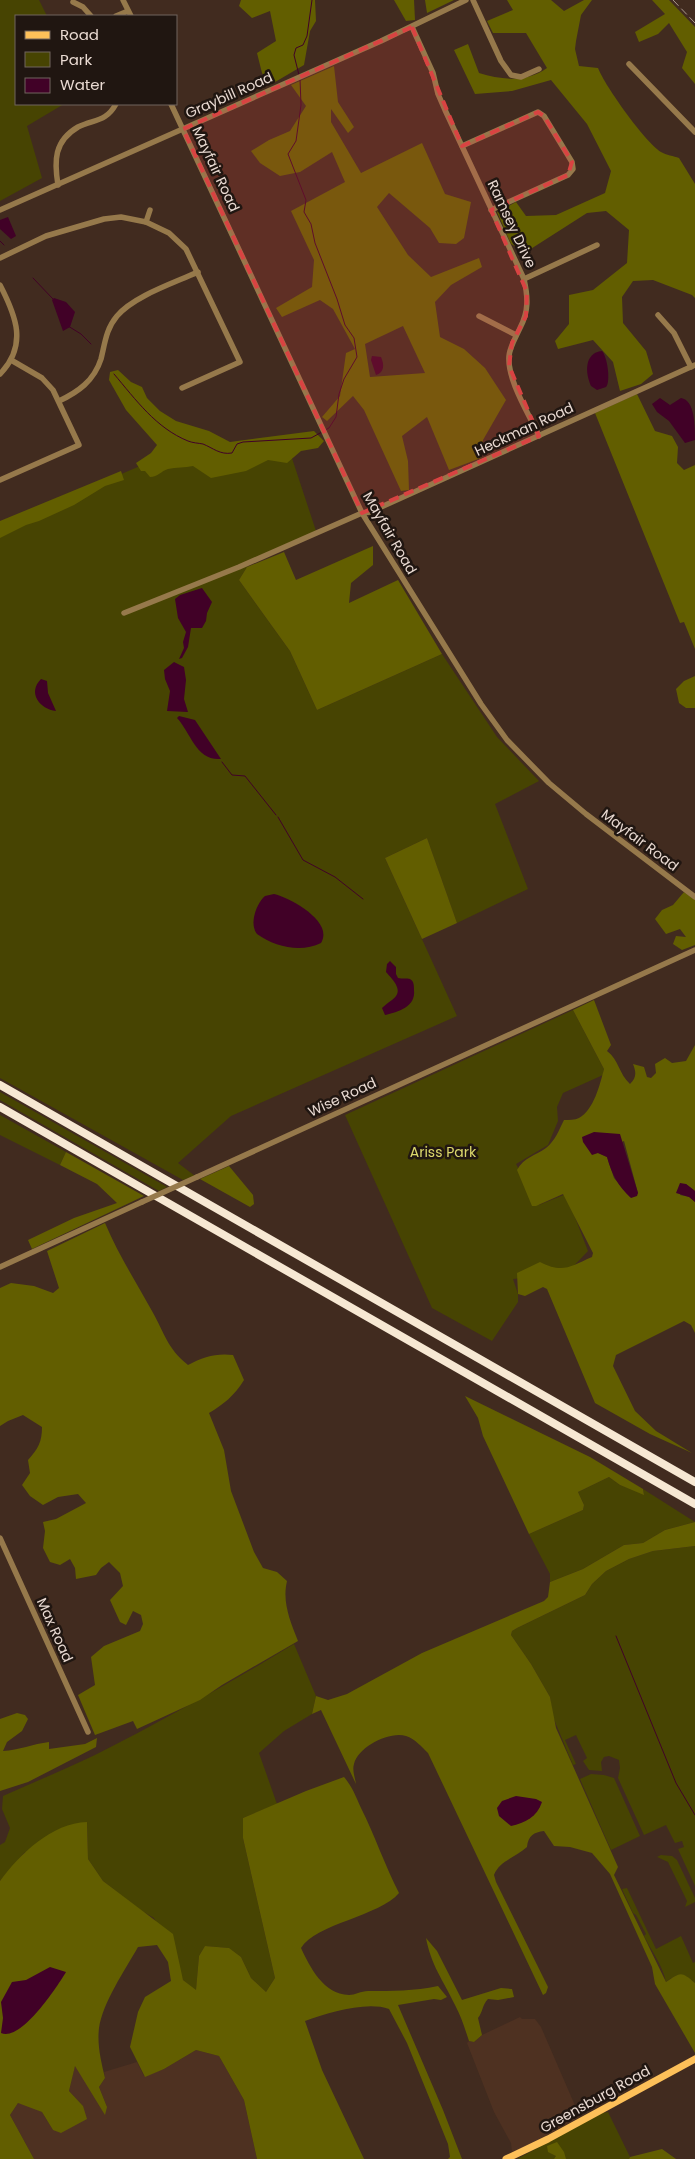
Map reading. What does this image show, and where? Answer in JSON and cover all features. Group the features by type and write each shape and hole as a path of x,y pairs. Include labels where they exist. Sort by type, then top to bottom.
{"highway":[{"path":"0,1085 695,1482"},
{"path":"0,1108 695,1504"}],"main road":[{"name":"Greensburg Road","path":"506,2159 548,2139 695,2059"}],"street":[{"path":"123,0 129,14"},
{"name":"Graybill Road","path":"0,210 290,82 412,27 466,0"},
{"path":"473,0 501,61 510,75 521,77 539,69"},
{"path":"72,2 84,7 90,15"},
{"name":"Ramsey Drive","path":"412,27 433,74 438,94 524,279 527,292 527,309 510,350 510,373 539,436"},
{"path":"629,64 695,132"},
{"path":"58,184 54,163 58,147 69,134 79,127 100,120 111,113 115,105"},
{"name":"Mayfair Road","path":"171,105 362,513 481,704 512,745 536,771 580,809 695,897"},
{"path":"462,146 538,112 543,114 573,165 568,174 491,210"},
{"path":"146,222 150,210"},
{"path":"0,258 46,236 104,219 121,217 146,222 169,233 181,242 190,255 240,362 182,388"},
{"path":"524,279 596,245"},
{"path":"59,401 78,391 94,374 101,358 108,331 120,312 134,302 198,272"},
{"path":"0,285 17,325 16,342 11,360 0,374"},
{"path":"658,315 674,333 693,366"},
{"path":"479,316 516,336"},
{"path":"0,480 79,445 53,390 42,378 11,360"},
{"name":"Heckman Road","path":"124,613 239,567 362,513 370,512 693,366"},
{"name":"Wise Road","path":"0,1267 695,950"},
{"name":"Max Road","path":"0,1538 88,1732"}],"highlighted area":[{"path":"412,27 462,146 538,112 544,116 572,162 568,175 491,210 527,292 526,316 512,343 509,366 539,436 362,513 183,129"}],"shaded area":[{"path":"241,0 315,0 316,21 310,31 304,65 270,85 262,73 257,53 276,41 270,11 252,18 239,6"},
{"path":"394,0 414,0 415,20 406,21"},
{"path":"425,0 454,0 427,13"},
{"path":"507,0 551,0 564,11 584,0 592,0 581,15 575,49 579,66 598,68 617,100 645,137 661,152 679,158 695,184 695,298 692,295 653,280 633,281 622,297 623,323 646,351 653,374 641,384 620,391 613,362 593,340 558,349 555,341 569,324 569,295 593,290 627,263 629,230 606,211 587,213 526,252 511,244 497,212 516,202 526,216 556,215 605,193 611,171 587,124 551,80 512,91 475,94 454,50 468,44 479,73 514,79 531,76 547,68 526,33 493,33 487,21 513,10"},
{"path":"652,0 669,0 695,27 695,84 682,68 687,52 669,23 658,34 639,42 635,32 665,14"},
{"path":"334,66 338,102 354,127 348,133 331,109 331,122 361,173 422,143 445,194 471,202 464,238 456,244 439,243 430,228 389,193 377,207 408,255 431,277 479,258 482,267 451,285 435,302 440,337 464,349 485,368 506,400 483,440 481,458 449,470 427,417 402,436 408,461 409,490 401,491 364,410 353,396 327,421 322,417 340,396 346,353 355,349 333,309 320,300 282,317 276,308 312,287 314,260 291,211 345,182 332,152 300,172 280,176 260,163 251,151 269,140 290,131 306,106 291,85","holes":["403,326 425,373 370,377 365,344"]},
{"path":"118,370 131,382 142,387 147,398 160,411 176,421 209,431 230,442 314,431 324,441 318,448 301,451 287,463 268,460 246,471 211,478 193,466 168,469 150,477 145,471 141,471 136,463 151,453 157,445 126,410 109,380 110,372"},
{"path":"637,394 655,431 672,436 678,447 677,463 684,470 695,465 695,649 684,622 680,623 595,413"},
{"path":"121,471 124,480 105,486 74,505 0,538 0,521"},
{"path":"373,546 373,565 351,583 349,603 398,580 442,654 317,710 290,651 239,580 247,567 284,552 296,580"},
{"path":"695,676 695,708 686,708 679,703 676,689 684,681"},
{"path":"427,838 457,923 422,939 385,858"},
{"path":"684,892 695,900 695,945 682,950 673,944 676,936 686,937 680,929 666,934 655,919 662,910 673,905"},
{"path":"594,1000 611,1045 607,1051 630,1084 635,1074 633,1064 644,1067 647,1077 651,1078 656,1073 655,1064 665,1058 672,1063 686,1061 695,1045 695,1191 686,1184 680,1195 690,1197 695,1202 695,1333 691,1325 684,1321 616,1355 613,1366 635,1411 656,1431 692,1453 650,1434 595,1403 547,1289 543,1287 525,1296 518,1294 517,1273 540,1262 555,1268 572,1266 592,1257 593,1253 563,1194 532,1206 517,1170 526,1159 542,1151 552,1142 564,1120 577,1119 589,1109 598,1089 604,1069 573,1010","holes":["624,1141 638,1193 630,1197 614,1178 607,1157 598,1153"]},
{"path":"66,1152 144,1196 32,1249 28,1240 74,1218 117,1203 97,1184 60,1165"},
{"path":"229,1166 253,1195 254,1204 250,1207 200,1179"},
{"path":"105,1223 121,1257 175,1353 188,1365 210,1356 233,1355 244,1380 228,1399 209,1413 224,1450 231,1491 254,1552 263,1568 277,1572 287,1581 286,1604 298,1641 222,1685 200,1700 137,1729 133,1721 95,1735 78,1695 95,1685 91,1657 104,1646 140,1631 143,1624 141,1615 133,1611 126,1625 120,1622 110,1600 123,1586 120,1573 109,1562 96,1575 76,1579 75,1568 70,1559 60,1565 50,1562 43,1548 45,1531 43,1522 56,1519 86,1503 78,1494 58,1497 43,1505 30,1496 22,1485 30,1473 28,1460 39,1445 42,1427 23,1415 0,1426 0,1288 11,1283 34,1286 53,1293 59,1288 47,1251"},
{"path":"465,1396 590,1457 643,1489 644,1495 620,1485 609,1477 578,1492 584,1505 583,1510 529,1534 483,1436 478,1418"},
{"path":"695,1522 695,1546 653,1551 629,1559 606,1571 592,1584 585,1595 517,1628 512,1631 511,1635 550,1697 556,1728 618,1867 614,1875 666,1982 681,1974 687,1976 695,1983 695,2053 655,1984 652,1967 610,1874 592,1853 570,1847 554,1846 544,1831 532,1835 527,1847 500,1866 494,1875 548,1987 543,1995 428,1753 415,1741 406,1736 399,1735 383,1738 368,1746 357,1758 353,1769 356,1784 321,1710 312,1714 316,1696 328,1700 347,1694 422,1653 544,1601 548,1597 550,1582 583,1569 624,1545 643,1543 665,1530"},
{"path":"17,1713 25,1715 28,1719 22,1731 7,1742 3,1751 49,1742 49,1749 85,1744 97,1738 96,1747 28,1782 0,1791 0,1719"},
{"path":"344,1777 356,1796 399,1893 378,1908 320,1933 308,1940 301,1948 313,1971 325,1985 340,1993 349,1995 365,1991 412,1990 438,1986 447,1997 441,2000 434,1999 398,2005 462,2159 448,2159 450,2157 448,2144 407,2043 389,2009 369,2006 336,2012 305,2021 322,2070 364,2159 257,2159 244,2100 219,2056 196,2050 164,2069 145,2077 130,2047 138,2012 145,1997 171,1981 168,1962 157,1945 138,1947 115,1986 101,2018 99,2041 105,2078 99,2087 107,2107 105,2115 75,2066 69,2091 83,2106 87,2119 61,2133 53,2130 42,2112 18,2103 10,2115 34,2159 0,2159 0,1881 17,1861 49,1834 61,1828 87,1822 88,1859 103,1881 173,1934 183,1980 196,1990 199,1956 205,1946 229,1948 241,1957 251,1978 266,1992 275,1978 243,1838 243,1818"},
{"path":"426,1938 437,1951 462,2000 501,1988 512,1989 514,1997 498,2000 488,1999 486,2001 478,2018 482,2035 474,2042 469,2041 459,2014 434,1964"},
{"path":"520,2017 522,2019 535,2019 541,2027 580,2117 527,2146 512,2152 511,2143 494,2112 467,2043 469,2041 474,2042 482,2035"},
{"path":"196,2050 219,2056 244,2100 257,2159 34,2159 10,2115 18,2103 28,2105 42,2112 53,2130 83,2106 69,2091 75,2065 88,2085 107,2107 99,2087 105,2078 104,2072 137,2062 144,2076 164,2069"},
{"path":"557,2142 564,2152 566,2159 554,2159 556,2156 548,2152 547,2146"},
{"path":"662,2149 676,2159 629,2159 630,2157"}],"green space":[{"path":"0,0 39,0 46,15 15,15 15,105 62,105 27,126 42,178 0,201"},
{"path":"287,443 316,531 252,559 239,580 290,651 317,710 442,654 497,737 539,781 495,804 528,889 457,923 427,838 385,858 457,1016 231,1116 178,1163 195,1176 183,1180 0,1078 0,526 140,466"},
{"name":"Ariss Park","path":"573,1010 604,1069 603,1075 563,1093 557,1107 558,1121 548,1145 516,1164 539,1205 566,1194 588,1251 567,1273 513,1279 518,1294 518,1302 492,1341 432,1308 345,1115"},
{"path":"0,1092 167,1187 159,1191 0,1100"},
{"path":"0,1115 66,1152 60,1165 0,1135"},
{"path":"609,1477 620,1485 644,1494 643,1489 695,1522 665,1530 643,1543 624,1545 583,1569 550,1582 550,1574 529,1534 583,1510 584,1505 578,1492"},
{"path":"695,1546 695,1886 678,1849 684,1847 682,1841 675,1843 666,1825 644,1835 618,1778 619,1760 609,1756 604,1757 601,1762 602,1771 589,1770 583,1761 587,1758 576,1735 565,1740 576,1764 573,1765 553,1717 550,1697 511,1635 512,1631 517,1628 585,1595 592,1584 606,1571 629,1559 653,1551"},
{"path":"294,1644 316,1696 312,1714 284,1731 259,1753 277,1804 243,1818 243,1838 275,1978 266,1992 251,1978 241,1957 228,1948 205,1946 199,1956 196,1991 183,1980 154,1918 140,1910 103,1881 88,1859 87,1822 24,1853 0,1881 0,1845 5,1842 10,1828 2,1809 3,1796 85,1760 122,1741 197,1701"},
{"path":"591,1774 614,1778 640,1836 611,1850 580,1779"},
{"path":"661,1855 672,1856 677,1860 695,1898 695,1902 685,1907 687,1901 668,1862 657,1857"},
{"path":"627,1888 656,1949 681,1936 693,1963 695,1962 695,1983 681,1975 666,1982 644,1936 646,1934 633,1913 622,1889"},
{"path":"608,2112 630,2157 629,2159 517,2159 602,2113"}],"water":[{"path":"8,217 16,236 11,239 0,229 0,220"},
{"path":"54,298 66,302 75,312 70,327 63,331 52,300"},
{"path":"602,351 607,363 608,380 606,387 597,390 591,386 589,381 587,364 592,355"},
{"path":"372,356 381,357 383,362 381,372 376,375 371,360"},
{"path":"660,398 670,405 681,398 689,403 693,414 695,440 685,443 669,421 657,412 652,404"},
{"path":"202,588 212,602 206,621 202,628 191,628 188,647 182,658 179,659 184,648 183,642 186,632 178,618 175,599 180,595"},
{"path":"174,662 184,667 186,680 184,699 188,712 167,711 170,691 165,679 164,670"},
{"path":"41,679 47,681 48,693 56,711 50,710 37,700 35,690"},
{"path":"179,716 195,720 221,759 206,756 200,751 177,718"},
{"path":"274,894 290,900 309,912 316,919 322,927 321,943 305,948 288,947 264,939 257,934 254,925 256,909 265,896"},
{"path":"390,961 396,967 398,978 410,979 412,981 414,996 405,1008 385,1015 382,1008 396,997 398,993 392,978 386,972 387,964"},
{"path":"594,1132 620,1134 638,1193 637,1196 631,1198 622,1189 613,1175 607,1157 598,1153 592,1155 583,1142 582,1137"},
{"path":"680,1183 686,1184 695,1191 695,1202 689,1197 676,1193"},
{"path":"516,1796 536,1799 542,1802 534,1815 521,1823 511,1826 499,1816 497,1808 502,1801"},
{"path":"50,1967 66,1972 47,2000 28,2022 9,2034 1,2033 3,2018 1,2002 12,1982 26,1980"}],"waterway":[{"path":"299,75 294,55 296,48 303,45 307,36 312,0"},
{"path":"300,79 301,105 296,141 288,154 306,200 304,212 311,224 315,243 345,325 354,338 357,357 344,379 339,394 336,417 329,428 325,430"},
{"path":"0,241 4,245"},
{"path":"33,278 53,299"},
{"path":"68,326 81,334 91,344"},
{"path":"114,374 147,412 166,429 188,441 203,444 220,452 232,453 237,444 243,442 311,438 322,432"},
{"path":"222,762 232,775 245,776 276,815"},
{"path":"278,817 303,860 335,877 363,899"},
{"path":"616,1636 676,1783 695,1815"}],"railway":[{"path":"673,0 695,23"}]}
